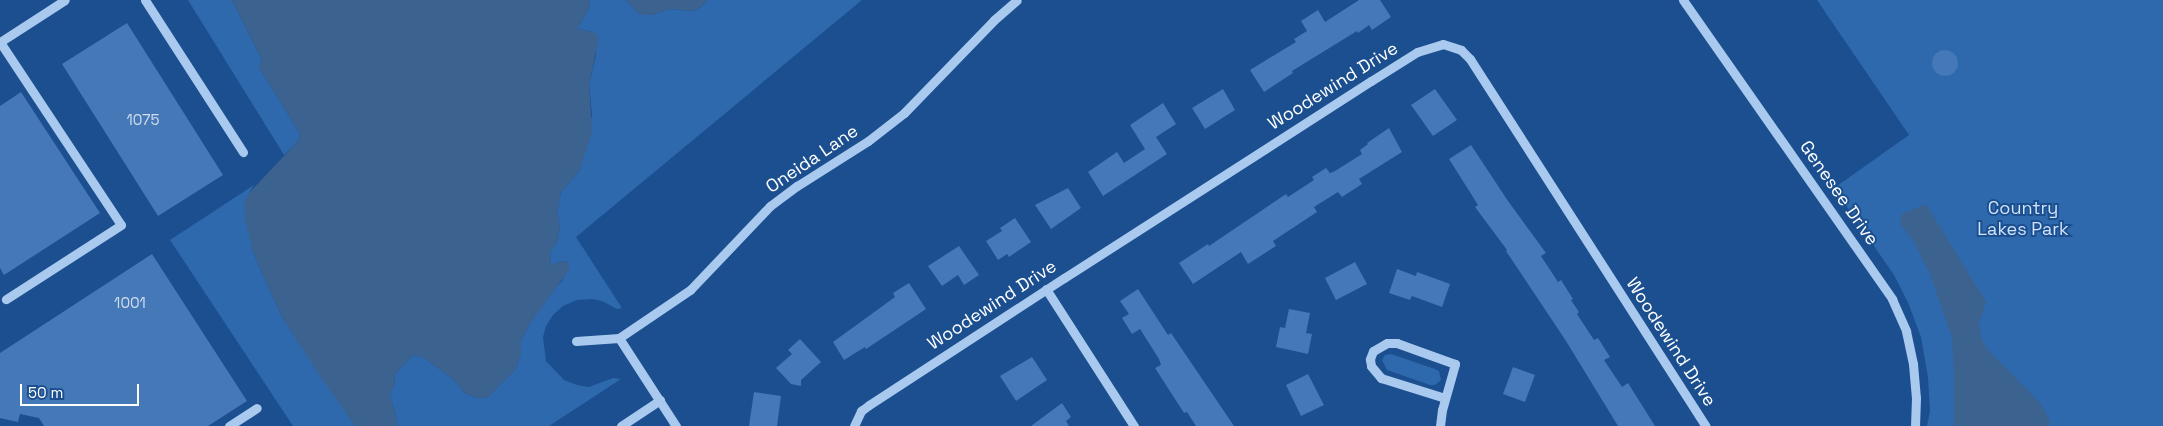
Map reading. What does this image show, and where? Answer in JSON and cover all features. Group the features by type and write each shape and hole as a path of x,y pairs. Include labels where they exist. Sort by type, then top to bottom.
{"street":[{"path":"6,299 121,224 0,42 65,0"},
{"path":"145,0 244,152"},
{"name":"Oneida Lane","path":"619,338 690,290 757,219 784,195 868,141 904,113 994,20 1017,0"},
{"name":"Genesee Drive","path":"1683,0 1892,300 1906,331 1914,364 1915,426"},
{"name":"Woodewind Drive","path":"855,424 861,411 869,405 1046,289 1370,81 1417,52 1443,44 1461,50 1474,65 1706,426"},
{"path":"1046,289 1134,426"},
{"path":"576,341 619,338 676,426"},
{"path":"1440,426 1445,398 1455,364 1397,343 1388,343 1373,351 1370,359 1371,366 1381,378 1445,398"},
{"path":"621,426 660,400"},
{"path":"230,426 257,408"}],"green space":[{"path":"188,0 232,0 262,60 259,67 300,134 298,141 284,155"},
{"path":"590,0 626,0 640,15 652,15 670,9 693,11 701,7 707,0 862,0 576,237 622,308 617,309 602,301 592,299 577,300 563,306 553,315 546,326 543,337 546,361 564,380 577,385 589,387 613,378 621,379 549,426 398,426 390,394 394,386 395,374 413,355 422,357 438,368 453,379 465,393 476,398 488,397 515,370 521,355 521,341 530,323 553,290 562,281 569,263 562,261 551,265 550,252 557,242 560,227 557,213 561,192 580,170 592,115 589,84 596,55 594,32 577,29 588,11"},
{"name":"Country Lakes Park","path":"1817,0 2163,0 2163,426 1927,426 1930,411 1928,377 1921,337 1909,305 1894,275 1834,188 1909,135"},
{"path":"254,185 249,193 252,249 283,319 355,426 293,426 170,240"},
{"path":"1391,354 1439,371 1441,380 1435,385 1430,385 1387,370 1382,360 1385,355"}],"shaded area":[{"path":"232,0 590,0 588,11 577,29 594,32 599,38 589,84 592,131 580,170 561,192 557,213 560,227 557,242 550,252 551,265 562,261 569,263 569,270 530,323 521,341 521,355 515,370 488,397 476,398 465,393 453,379 438,368 422,357 413,355 395,374 394,386 390,394 398,426 355,426 283,319 252,249 245,218 244,203 249,193 298,141 300,134 259,67 262,60"},
{"path":"626,0 707,0 701,7 693,11 670,9 652,15 640,15"},
{"path":"1926,204 1986,302 1979,324 1982,340 1987,349 2041,404 2050,422 2048,426 1954,426 1952,337 1930,274 1914,242 1900,223 1902,214"}],"building":[{"path":"1359,0 1380,0 1391,17 1372,30 1369,25 1358,33 1357,31 1292,71 1293,73 1264,92 1250,70 1296,42 1294,39 1307,31 1301,21 1318,10 1325,22"},
{"path":"127,23 223,175 158,216 62,64"},
{"path":"1945,50 1954,54 1958,63 1954,72 1945,76 1936,72 1932,63 1936,54"},
{"path":"1223,89 1235,110 1205,129 1192,108"},
{"path":"1435,89 1457,120 1433,136 1411,105"},
{"path":"21,92 100,213 4,275 0,268 0,106"},
{"path":"1163,103 1176,124 1156,137 1167,154 1103,196 1088,172 1117,152 1124,163 1145,149 1130,125"},
{"path":"1389,128 1402,152 1359,179 1362,184 1342,197 1338,192 1314,207 1317,212 1273,241 1276,246 1248,264 1241,252 1193,284 1179,263 1208,244 1209,246 1286,194 1288,197 1314,180 1312,177 1326,168 1330,173 1362,154 1360,150 1367,143"},
{"path":"1471,145 1508,201 1546,253 1541,256 1558,282 1561,280 1573,299 1571,300 1579,312 1577,314 1594,340 1598,338 1610,357 1604,360 1622,387 1628,383 1655,426 1618,426 1507,250 1475,207 1478,205 1449,159"},
{"path":"1068,188 1081,208 1051,229 1035,205"},
{"path":"1015,218 1031,242 1009,257 1007,254 998,260 986,241 1002,231 1000,228"},
{"path":"959,246 979,275 964,285 958,275 942,286 928,266"},
{"path":"152,254 247,401 208,426 44,426 39,418 20,414 18,422 0,418 0,353"},
{"path":"1355,262 1367,284 1336,300 1325,278"},
{"path":"1397,269 1416,276 1417,272 1450,284 1442,307 1412,296 1410,300 1389,293"},
{"path":"909,283 926,309 866,349 865,347 844,360 833,342 895,297 893,293"},
{"path":"1138,289 1168,335 1171,333 1234,426 1196,426 1187,412 1184,413 1155,368 1161,365 1159,359 1140,329 1132,334 1122,318 1129,314 1120,301"},
{"path":"1289,309 1310,313 1306,333 1312,334 1308,354 1276,347 1280,327 1285,328"},
{"path":"800,339 821,362 801,380 801,386 791,384 776,368 792,354 788,350"},
{"path":"1032,357 1047,380 1016,401 1000,376"},
{"path":"1513,367 1535,375 1525,402 1503,394"},
{"path":"1308,374 1324,405 1301,416 1286,385"},
{"path":"754,392 781,396 777,426 749,426"},
{"path":"1062,403 1071,417 1066,421 1069,426 1031,426"}]}
